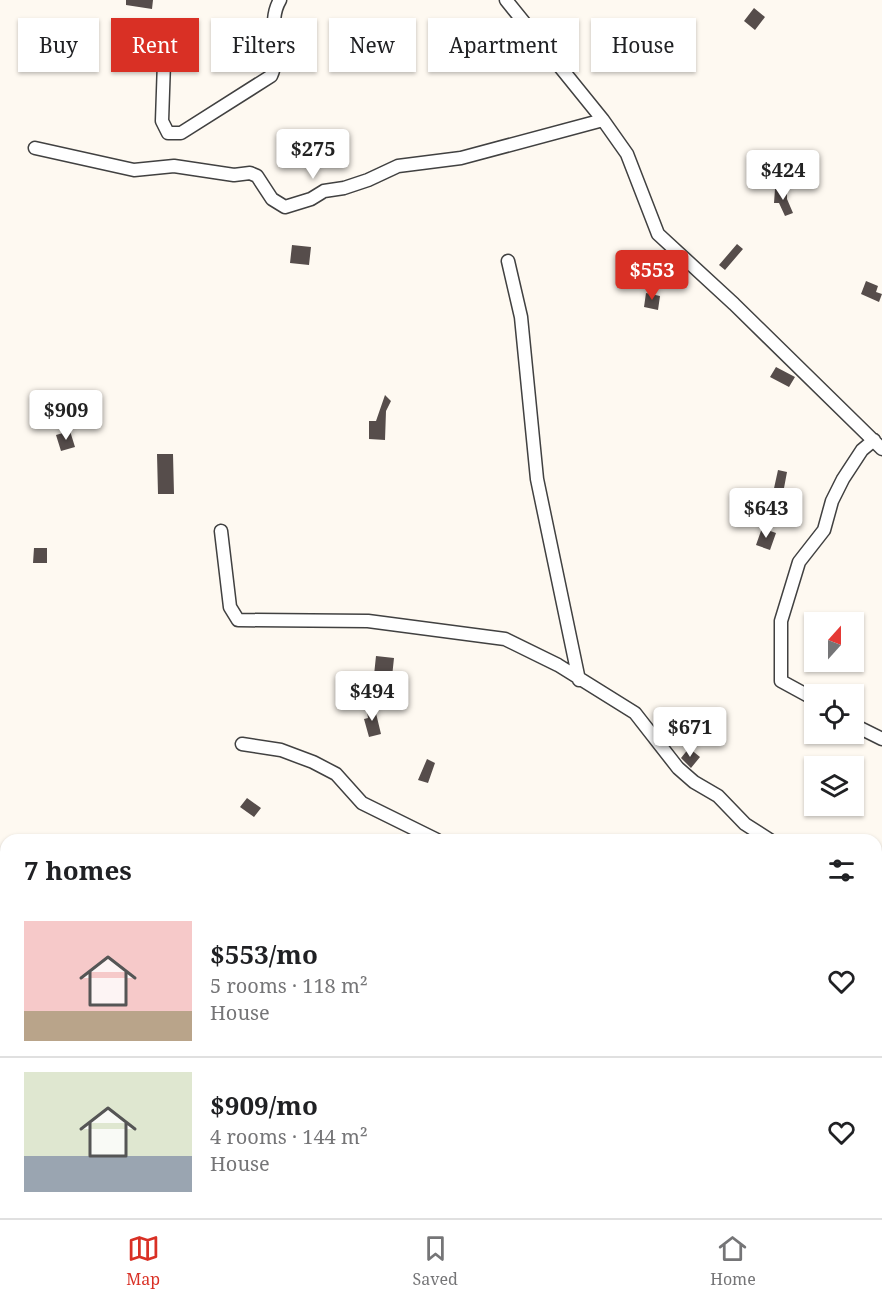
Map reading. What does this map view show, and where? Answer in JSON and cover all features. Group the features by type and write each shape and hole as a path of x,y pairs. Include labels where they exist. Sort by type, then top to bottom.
{"street":[{"path":"164,72 162,121 168,133 174,135 181,133 271,76 274,64 273,15 280,0"},
{"path":"506,0 603,120 627,154 648,216 658,234 734,304 878,444 862,450 843,478 832,501 824,530 799,562 781,621 781,681 804,694"},
{"path":"35,148 134,170 174,166 234,175 250,172 257,176 272,199 285,207 311,199 324,191 344,188 368,180 398,166 461,158 603,120"},
{"path":"508,261 521,317 537,479 579,680"},
{"path":"221,531 230,607 238,620 368,621 505,639 558,664 579,680 635,713 678,768 694,782 718,796 745,824 761,834"},
{"path":"864,730 882,739"},
{"path":"242,744 281,750 313,762 336,774 362,803 425,834"}],"building":[{"path":"126,0 153,0 152,9 126,5"},
{"path":"754,8 765,17 755,30 744,21"},
{"path":"775,189 787,190 787,199 793,213 785,216 779,203 774,203"},
{"path":"737,244 743,249 725,270 719,265"},
{"path":"292,245 311,247 309,265 290,263"},
{"path":"866,281 878,286 876,292 882,294 879,302 861,294"},
{"path":"646,293 660,296 658,310 644,307"},
{"path":"776,367 795,377 789,387 770,377"},
{"path":"385,395 391,401 386,411 385,440 369,439 369,421 376,421"},
{"path":"70,431 75,447 61,451 56,435"},
{"path":"157,454 173,454 174,494 158,494"},
{"path":"778,470 787,472 781,504 771,502"},
{"path":"762,528 776,533 770,550 756,545"},
{"path":"34,548 47,548 47,563 33,563"},
{"path":"376,656 394,658 392,677 374,675"},
{"path":"374,705 381,734 369,737 364,719 368,718 366,706"},
{"path":"689,748 700,757 691,768 681,758"},
{"path":"427,759 435,763 428,783 418,780"},
{"path":"247,798 261,808 254,817 240,807"}]}
